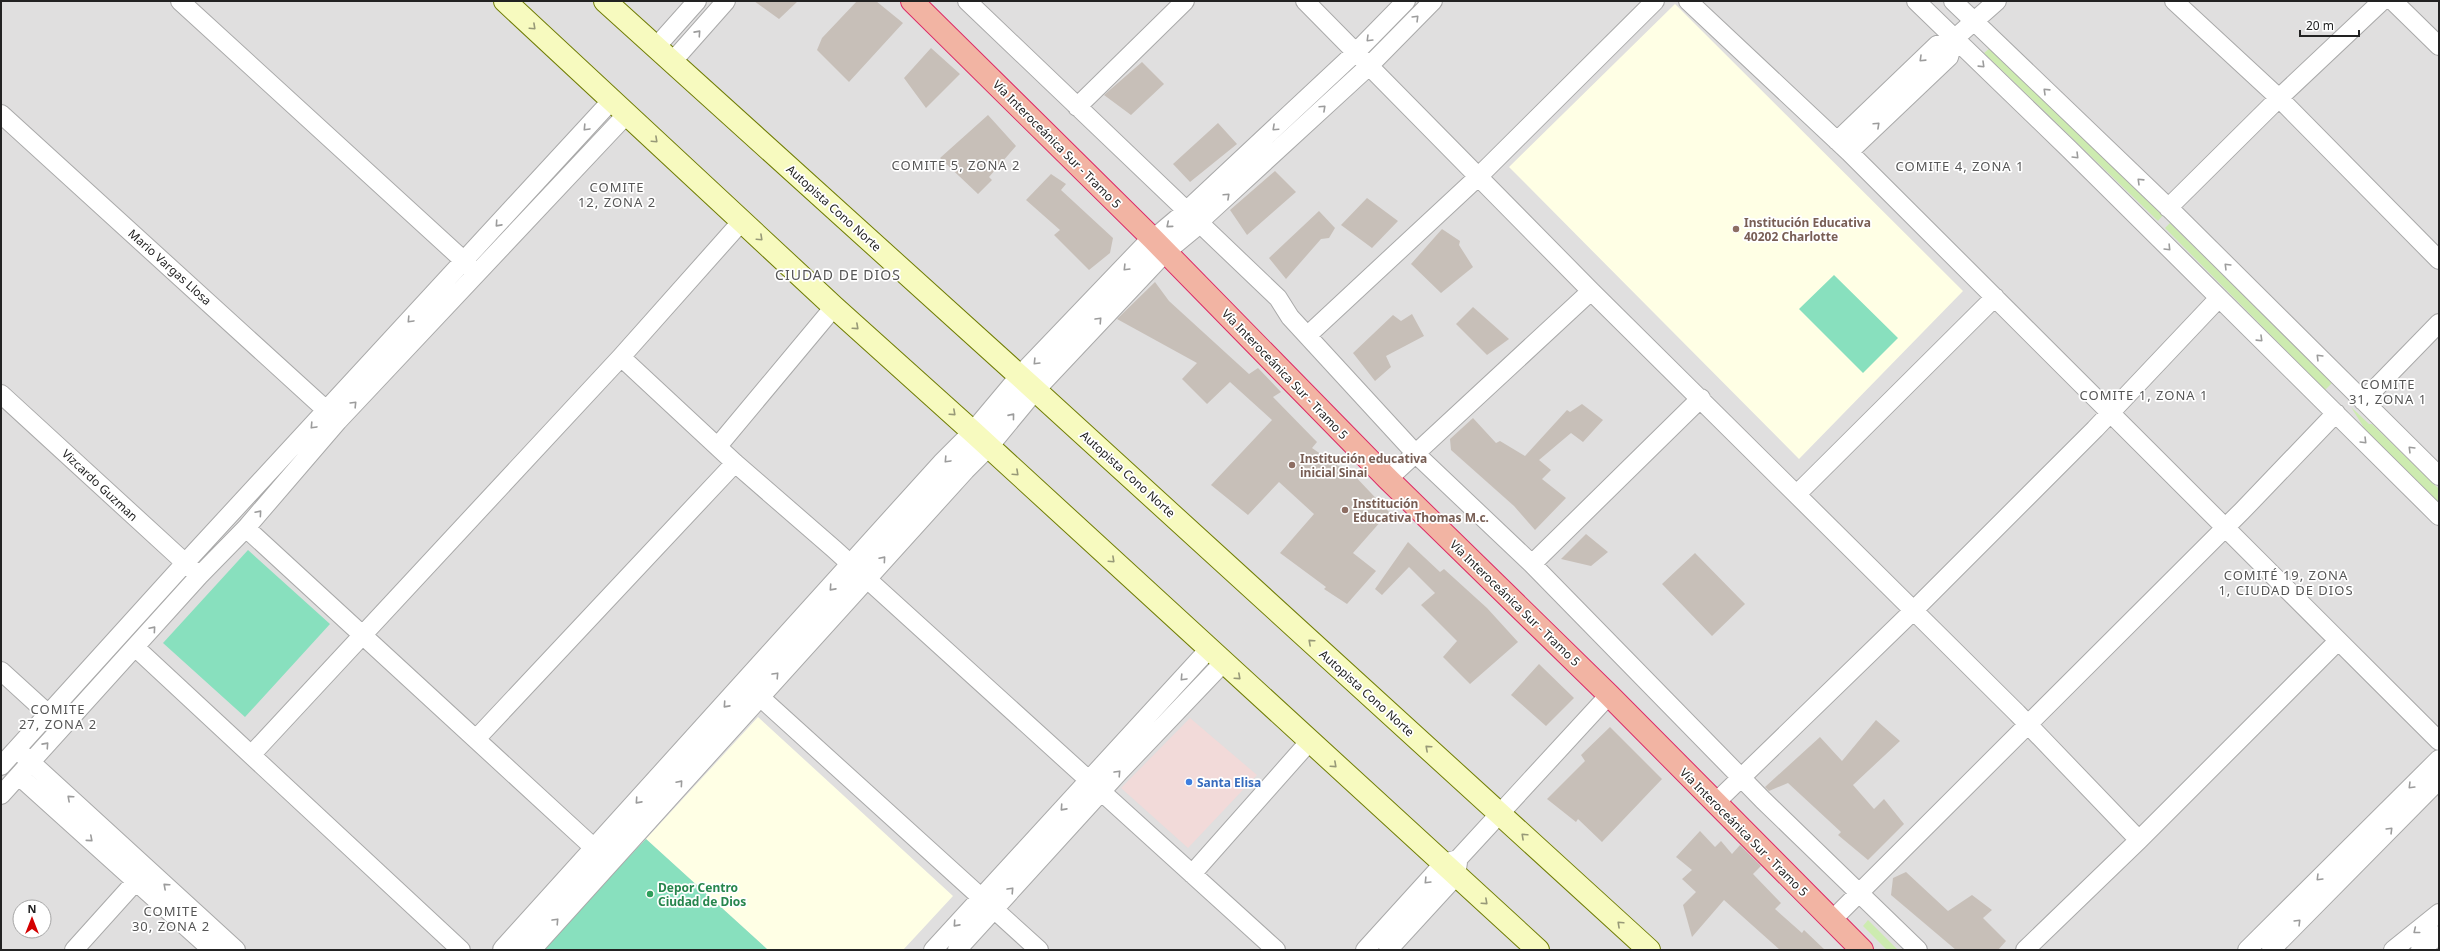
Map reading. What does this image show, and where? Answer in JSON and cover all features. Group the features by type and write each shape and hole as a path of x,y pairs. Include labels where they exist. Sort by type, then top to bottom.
{"highway":[{"name":"Vía Interoceánica Sur - Tramo 5","path":"916,1 1388,479 1609,695 1862,950"}],"main road":[{"path":"505,1 834,307 981,439 1309,742 1453,866 1538,950"},
{"name":"Autopista Cono Norte","path":"605,1 1028,383 1649,950"}],"street":[{"path":"180,1 478,274"},
{"path":"656,47 697,1"},
{"path":"672,62 726,1"},
{"path":"967,1 1278,298 1290,317 1416,454 1532,564 1742,779 1918,950"},
{"path":"1077,107 1185,1"},
{"path":"1305,1 1591,290 1913,611 2029,724 2139,840"},
{"path":"1192,217 1406,1"},
{"path":"529,950 602,856 752,689 859,573 964,469 981,439 1028,383 1158,245 1369,66 1433,1"},
{"path":"1308,335 1479,176 1655,1"},
{"path":"1688,1 1843,146 2439,741"},
{"path":"1916,1 2069,149 2218,299 2336,413 2439,516"},
{"path":"1953,1 2168,208 2439,476"},
{"path":"1843,146 1937,45 1954,38 1975,22 1997,1"},
{"path":"2174,1 2279,98 2439,260"},
{"path":"2168,208 2279,98 2382,1"},
{"path":"2393,1 2439,46"},
{"path":"1,795 62,726 136,648 199,576 246,528 332,416 464,261 620,107"},
{"path":"1,766 185,563 332,416 478,274 620,107"},
{"name":"Mario Vargas Llosa","path":"1,114 332,416"},
{"path":"252,754 621,356 742,221"},
{"path":"1388,479 1591,290"},
{"path":"1797,494 1995,297"},
{"path":"1715,803 1742,779 1913,611 2110,414 2218,299"},
{"path":"718,446 834,307"},
{"path":"2363,401 2439,323"},
{"path":"621,356 735,462 1096,785 1276,950"},
{"name":"Vizcardo Guzman","path":"1,394 199,576"},
{"path":"1532,564 1701,398"},
{"path":"1832,920 2225,528 2336,413"},
{"path":"476,739 735,462"},
{"path":"246,528 602,856"},
{"path":"2025,950 2139,840 2338,641"},
{"path":"136,648 252,754 461,950"},
{"path":"933,950 987,903 1216,656"},
{"path":"1,671 62,726"},
{"path":"752,689 1039,950"},
{"path":"1388,950 1453,866 1609,695"},
{"path":"1192,874 1309,742"},
{"path":"16,749 236,950"},
{"path":"2247,950 2439,759"},
{"path":"19,776 137,880 212,950"},
{"path":"2271,950 2439,780"},
{"path":"504,950 602,856"},
{"path":"1365,950 1453,866"},
{"path":"74,950 137,880"},
{"path":"957,950 987,903"},
{"path":"2393,950 2439,913"},
{"path":"2420,950 2439,935"}],"shaded area":[{"path":"1,1 2439,1 2439,950 1,950"},
{"name":"Institución Educativa 40202 Charlotte","path":"1675,4 1963,291 1799,459 1509,167"},
{"path":"758,717 953,896 903,950 768,950 646,839"},
{"name":"Santa Elisa","path":"1190,718 1257,775 1188,848 1121,788"}],"green space":[{"path":"1990,48 2163,215 2158,221 1984,53"},
{"path":"2170,223 2332,383 2325,390 2165,228"},
{"path":"1834,275 1898,338 1863,373 1799,309"},
{"path":"2351,407 2369,424 2372,424 2439,489 2439,503 2366,431"},
{"path":"248,550 330,624 245,717 163,643"},
{"name":"Depor Centro Ciudad de Dios","path":"646,839 768,950 540,950"},
{"path":"1868,920 1898,950 1887,950 1863,926"}],"building":[{"path":"754,1 798,1 779,19"},
{"path":"857,1 876,1 903,23 849,82 817,50 822,38"},
{"path":"931,48 960,74 926,108 904,78"},
{"path":"1142,62 1164,84 1131,115 1104,95"},
{"path":"988,115 1016,146 989,177 992,180 978,194 940,158"},
{"path":"1218,123 1237,144 1190,182 1173,164"},
{"path":"1275,171 1296,192 1247,235 1230,210"},
{"path":"1051,174 1066,184 1061,190 1113,238 1110,253 1089,270 1054,235 1060,230 1026,200"},
{"path":"1367,198 1398,221 1372,248 1341,225"},
{"path":"1319,211 1335,228 1329,238 1321,239 1286,279 1269,258"},
{"path":"1442,229 1460,241 1459,245 1473,267 1441,293 1411,264"},
{"path":"1155,282 1169,301 1249,374 1258,368 1281,392 1273,397 1317,442 1312,448 1350,474 1352,473 1389,512 1353,553 1376,571 1347,604 1324,589 1326,587 1280,553 1314,514 1279,482 1248,515 1211,485 1272,420 1230,382 1207,404 1182,379 1197,363 1117,319"},
{"path":"1473,307 1509,339 1487,355 1456,324"},
{"path":"1412,314 1424,336 1386,356 1391,367 1375,381 1353,353 1393,315 1401,321"},
{"path":"1582,404 1603,420 1583,442 1571,433 1539,460 1551,470 1542,479 1566,498 1535,530 1514,506 1451,450 1450,439 1473,418 1496,443 1500,441 1525,456 1567,410 1570,412"},
{"path":"1586,534 1608,552 1591,566 1561,559"},
{"path":"1408,542 1440,572 1444,569 1487,608 1518,642 1470,684 1443,657 1457,641 1421,605 1435,593 1409,567 1382,595 1375,589"},
{"path":"1695,553 1745,604 1712,636 1662,584"},
{"path":"1539,664 1574,698 1546,726 1511,695"},
{"path":"1876,720 1900,741 1853,785 1874,809 1884,799 1904,824 1868,860 1838,835 1841,832 1788,783 1769,791 1765,787 1820,737 1842,761"},
{"path":"1610,727 1662,779 1602,842 1578,819 1576,822 1547,799 1585,761 1581,755"},
{"path":"1700,831 1715,847 1721,841 1732,854 1740,845 1761,866 1753,874 1781,903 1775,909 1802,933 1804,930 1825,950 1780,950 1724,900 1692,937 1683,905 1696,892 1682,879 1692,870 1676,857"},
{"path":"1906,872 1948,911 1972,895 1992,910 1983,918 2006,941 1998,950 1956,950 1891,895 1893,878"}],"place":[{"name":"Institución Educativa 40202 Charlotte","path":"1736,229"},
{"name":"Institución educativa inicial Sinai","path":"1292,465"},
{"name":"Institución Educativa Thomas M.c.","path":"1345,510"},
{"name":"Santa Elisa","path":"1189,782"},
{"name":"Depor Centro Ciudad de Dios","path":"650,894"}],"district":[{"name":"COMITE 5, ZONA 2","path":"956,165"},
{"name":"COMITE 4, ZONA 1","path":"1960,166"},
{"name":"COMITE 12, ZONA 2","path":"617,194"},
{"name":"CIUDAD DE DIOS","path":"838,274"},
{"name":"COMITE 31, ZONA 1","path":"2388,392"},
{"name":"COMITE 1, ZONA 1","path":"2144,395"},
{"name":"COMITÉ 19, ZONA 1, CIUDAD DE DIOS","path":"2286,582"},
{"name":"COMITE 27, ZONA 2","path":"58,716"},
{"name":"COMITE 30, ZONA 2","path":"171,918"}]}
